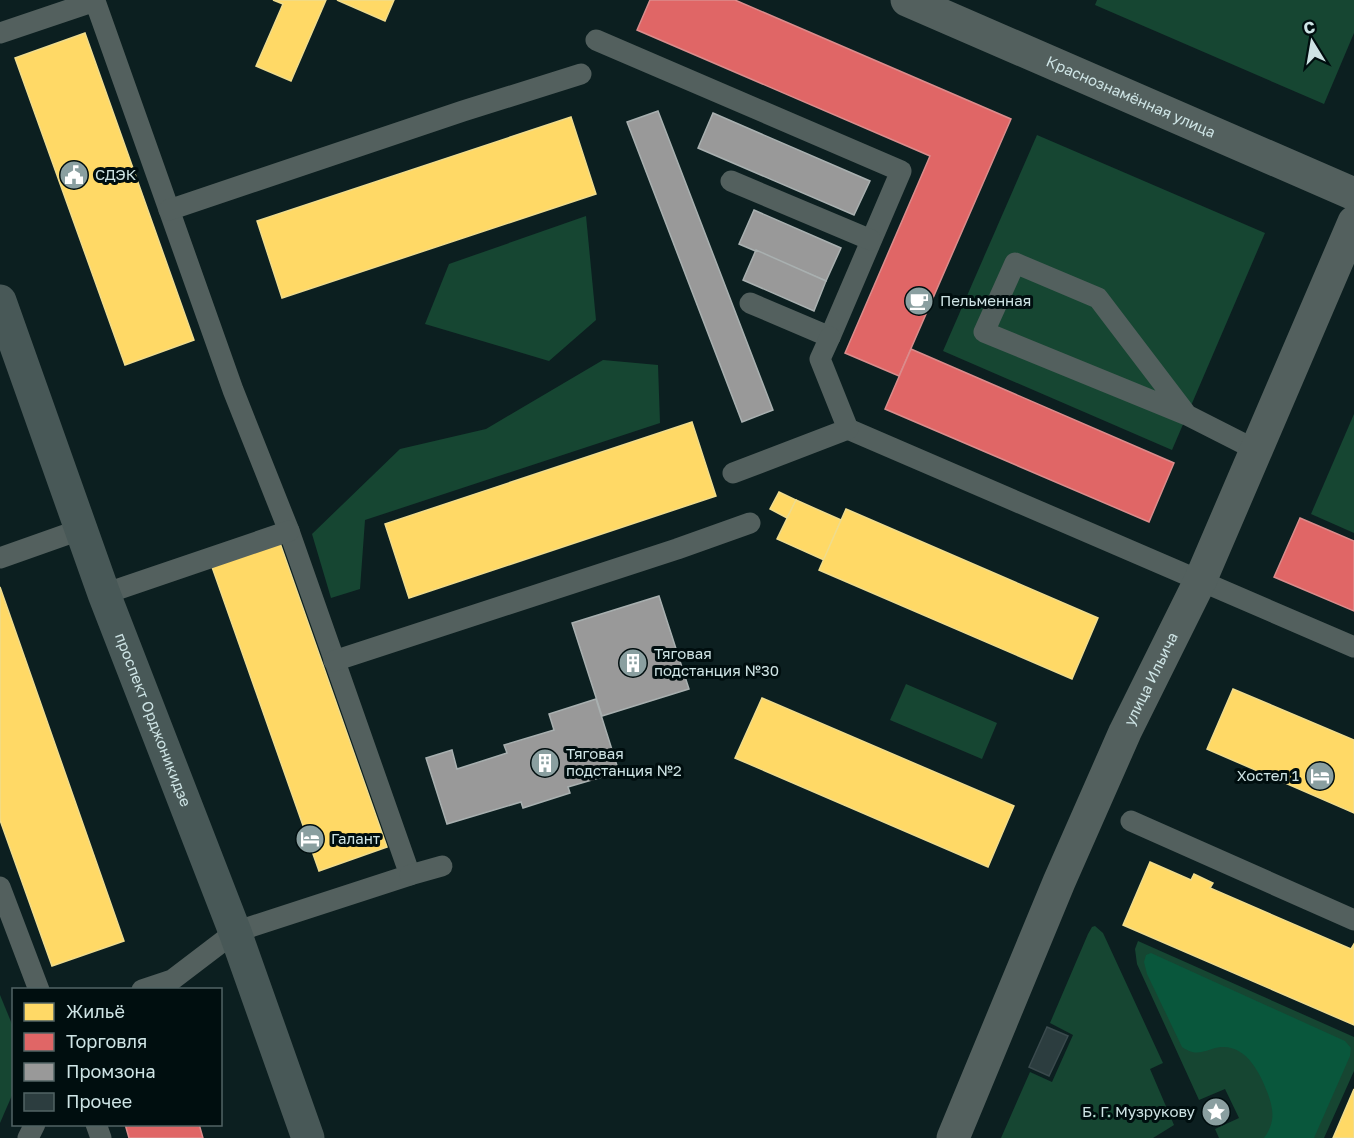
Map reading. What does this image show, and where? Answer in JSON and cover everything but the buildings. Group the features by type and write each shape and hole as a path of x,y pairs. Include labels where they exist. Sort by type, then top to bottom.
{"street":[{"name":"Краснознамённая улица","path":"907,0 1354,194"},
{"name":"улица Ильича","path":"952,1138 1059,882 1125,732 1200,581 1354,222"},
{"name":"проспект Орджоникидзе","path":"0,301 105,594 235,932 308,1138"}],"lane":[{"path":"0,33 95,1 233,390 289,531 410,875"},
{"path":"596,40 902,171 820,359 848,429"},
{"path":"169,210 463,111 581,74"},
{"path":"731,181 871,240"},
{"path":"1187,415 1098,298 1015,263 984,332 1187,415 1257,450"},
{"path":"750,303 830,337"},
{"path":"733,473 848,429 1354,647"},
{"path":"334,661 750,523"},
{"path":"0,558 82,529"},
{"path":"105,594 289,531"},
{"path":"1131,821 1354,920"},
{"path":"148,988 172,980 235,932 442,866"},
{"path":"0,887 38,988"}],"green space":[{"path":"1097,0 1354,0 1354,33 1324,104 1095,5"},
{"path":"1037,135 1265,233 1172,450 943,351"},
{"path":"586,216 596,320 549,361 425,324 449,264"},
{"path":"603,360 658,365 660,423 365,520 360,589 331,598 312,534 400,449 486,429"},
{"path":"1354,414 1354,533 1311,514"},
{"path":"906,684 997,723 982,759 890,720"},
{"path":"1095,926 1103,933 1163,1063 1150,1069 1174,1125 1153,1138 1001,1138 1030,1072 1052,1082 1073,1035 1050,1023 1088,934"},
{"path":"1138,941 1354,1037 1354,1071 1324,1138 1219,1138 1215,1129 1239,1118 1225,1089 1199,1100 1137,964 1135,949"},
{"path":"1151,953 1345,1041 1351,1048 1350,1056 1314,1138 1264,1138 1272,1122 1270,1100 1260,1075 1241,1053 1233,1048 1223,1047 1193,1052 1182,1047 1147,974 1144,962 1146,955"},
{"path":"0,995 12,1024 12,1095 0,1123"}],"place":[{"name":"СДЭК","path":"74,175"},
{"name":"Пельменная","path":"919,301"},
{"name":"Тяговая подстанция №30","path":"633,663"},
{"name":"Тяговая подстанция №2","path":"545,763"},
{"name":"Хостел 1","path":"1320,776"},
{"name":"Галант","path":"310,839"},
{"name":"Б. Г. Музрукову","path":"1216,1112"}]}
